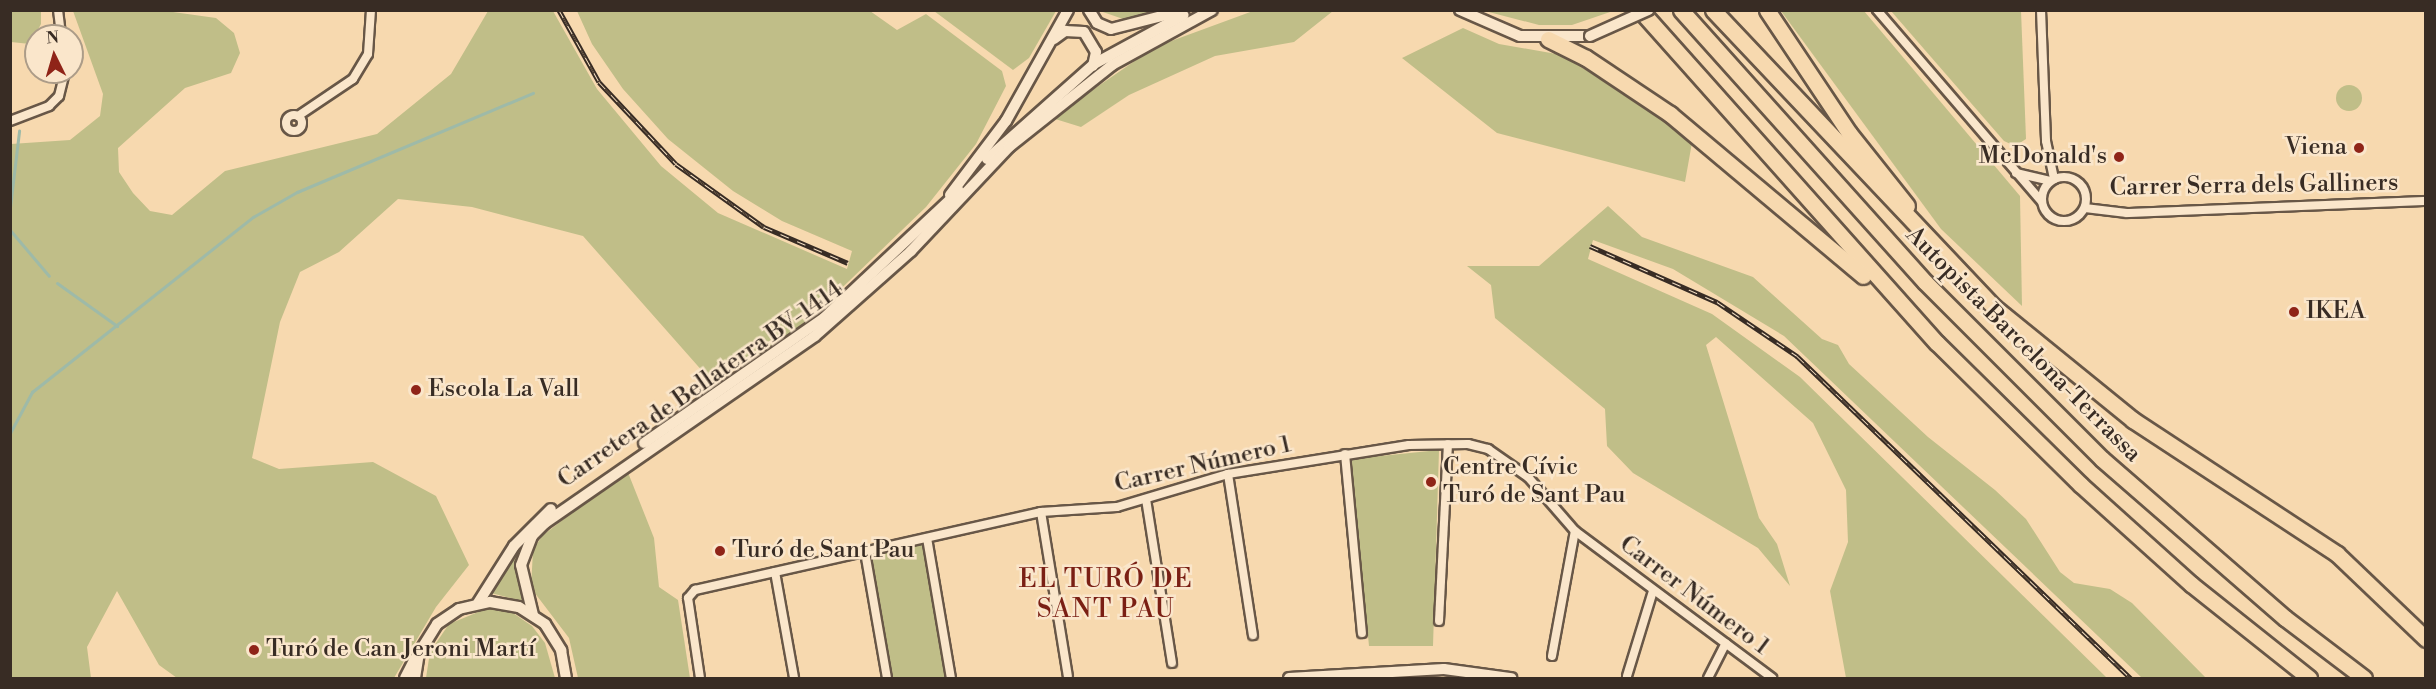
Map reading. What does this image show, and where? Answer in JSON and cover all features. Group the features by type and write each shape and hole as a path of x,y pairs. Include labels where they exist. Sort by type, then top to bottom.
{"highway":[{"path":"1640,10 1903,309 2081,485 2191,584 2309,678"},
{"name":"Autopista Barcelona-Terrassa","path":"1681,10 1909,265 2094,451 2285,618 2364,678"},
{"path":"1713,10 1944,256 2060,365 2133,420 2337,554 2426,639"},
{"path":"1767,10 1844,126 1944,256"},
{"path":"1548,39 1586,58 1670,114 1903,309"}],"street":[{"path":"298,116 353,79 368,54 371,10"},
{"path":"622,463 825,317 941,207 1006,121 1068,10"},
{"path":"1089,10 1097,24 1119,29 1181,10"},
{"name":"Carretera de Bellaterra BV-1414","path":"941,207 1016,129 1094,64 1195,10"},
{"name":"Carretera de Bellaterra BV-1414","path":"989,167 1112,65 1212,10"},
{"path":"1460,10 1489,26 1548,39 1590,36 1648,10"},
{"path":"1877,10 2016,173 2041,201 2057,221 2074,219 2085,208 2080,184 2016,173"},
{"path":"2041,10 2046,141 2052,180 2041,201"},
{"path":"1049,43 1075,30 1084,32 1096,52 1094,64"},
{"name":"Carretera de Bellaterra BV-1414","path":"478,603 514,546 533,523 815,336 911,251 1044,111 1087,77 1094,64"},
{"path":"10,121 49,106 59,96 62,84"},
{"name":"Carrer Serra dels Galliners","path":"2085,208 2127,213 2426,201"},
{"path":"1439,621 1448,444"},
{"name":"Carrer Número 1","path":"700,678 688,598 695,590 1041,512 1117,507 1228,474 1345,454 1448,444 1488,449 1528,477 1575,531 1772,678"},
{"path":"1345,454 1362,633"},
{"path":"1228,474 1253,635"},
{"name":"Carretera de Bellaterra BV-1414","path":"533,615 521,565 532,536 578,494"},
{"path":"1146,499 1172,663"},
{"path":"1041,512 1068,676"},
{"path":"1552,656 1575,531"},
{"path":"927,538 951,678"},
{"path":"866,552 887,678"},
{"path":"776,572 794,678"},
{"path":"1627,676 1653,591"},
{"path":"405,678 441,620 478,603 503,603 533,615 556,641 566,678"},
{"path":"1708,678 1726,643"},
{"path":"415,678 419,653"},
{"path":"1289,678 1444,669 1511,678"}],"shaded area":[{"path":"1616,10 1572,25 1539,25 1485,11"},
{"path":"10,11 41,11 41,24 24,24 24,43 11,42"},
{"path":"73,11 166,11 216,18 234,33 240,53 231,73 185,88 118,148 119,172 133,193 150,211 172,215 225,171 377,134 451,74 488,11 553,11 597,89 661,166 718,213 847,269 852,251 782,221 733,191 668,139 623,89 592,44 577,11 870,11 897,30 926,14 1002,71 1006,86 976,144 926,207 796,332 712,382 583,236 472,207 398,199 339,252 300,272 280,322 252,458 279,469 373,462 436,496 469,565 436,607 394,678 177,678 159,665 117,591 87,647 91,678 11,678 11,144 70,140 100,116 103,94 84,41 84,24 78,24"},
{"path":"934,11 1056,11 1029,58 1013,70"},
{"path":"1100,11 1158,11 1126,20"},
{"path":"1253,11 1333,11 1294,42 1215,56 1129,95 1081,127 1052,118 1155,47"},
{"path":"1781,11 1864,11 2020,196 2022,306 1941,229"},
{"path":"1891,11 2021,11 2026,139 2015,146 2004,141"},
{"path":"1463,28 1499,44 1562,55 1693,137 1685,182 1497,133 1402,58"},
{"path":"2349,85 2358,89 2362,98 2358,107 2349,111 2340,107 2336,98 2340,89"},
{"path":"1608,206 1642,237 1753,277 1822,339 1838,345 1849,364 1928,437 1995,490 2026,519 2060,572 2074,583 2110,589 2132,603 2206,678 2142,678 1784,336 1673,269 1593,240 1588,259 1712,314 1800,377 2107,678 1846,678 1830,591 1848,542 1846,490 1813,423 1716,337 1706,345 1759,518 1777,544 1790,586 1758,548 1633,473 1607,446 1605,409 1495,318 1491,285 1467,266 1539,266"},
{"path":"1439,450 1433,646 1369,646 1351,459"},
{"path":"627,470 654,538 659,587 678,600 690,678 578,678 569,638 531,588 533,550 542,536"},
{"path":"522,544 516,574 525,602 491,593"},
{"path":"923,544 947,678 893,678 871,553"},
{"path":"488,608 513,613 532,626 545,643 555,678 426,678 430,652 449,624"}],"waterway":[{"path":"10,433 32,392 253,217 297,192 533,93"},
{"path":"10,207 19,131"},
{"path":"10,230 49,276"},
{"path":"57,283 117,326"}],"railway":[{"path":"559,10 599,82 676,164 764,227 848,263"},
{"path":"1590,246 1717,302 1797,356 2131,678"}],"place":[{"name":"Viena","path":"2359,148"},
{"name":"McDonald's","path":"2119,157"},
{"name":"IKEA","path":"2294,312"},
{"name":"Escola La Vall","path":"416,390"},
{"name":"Centre Cívic Turó de Sant Pau","path":"1431,482"},
{"name":"Turó de Sant Pau","path":"720,551"},
{"name":"Turó de Can Jeroni Martí","path":"254,650"}],"district":[{"name":"EL TURÓ DE SANT PAU","path":"1106,595"}]}
